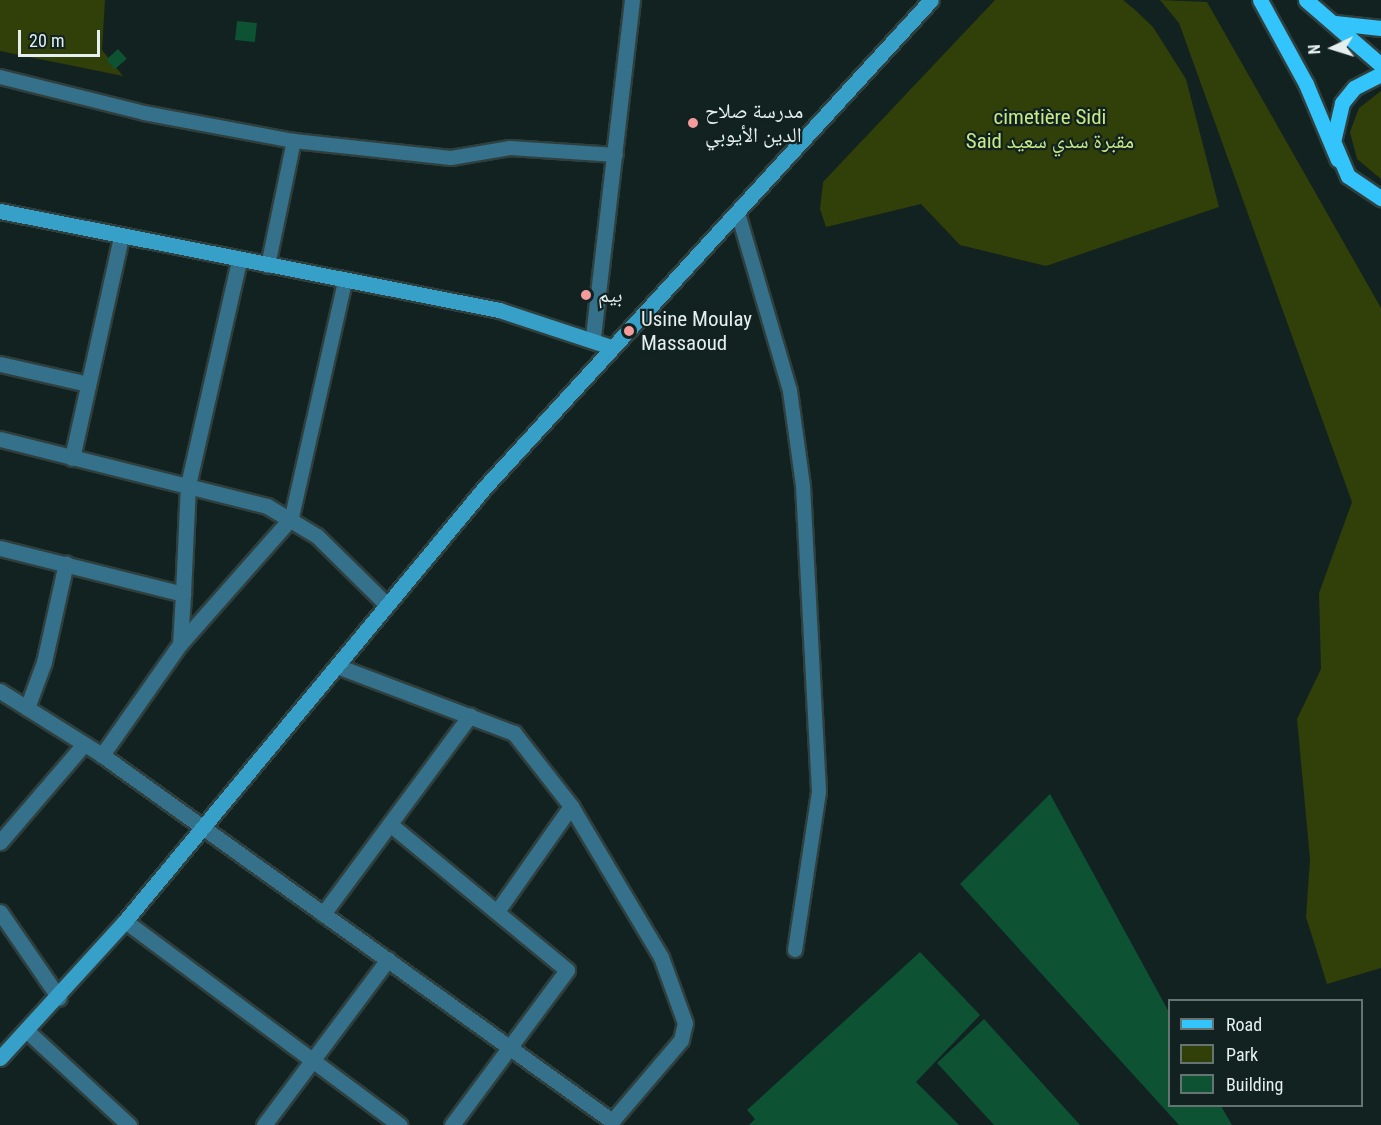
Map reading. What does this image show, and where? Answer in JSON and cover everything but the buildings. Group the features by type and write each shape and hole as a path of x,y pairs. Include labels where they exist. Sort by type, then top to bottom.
{"main road":[{"path":"1306,0 1381,65"},
{"path":"1260,2 1306,84 1338,160 1362,189 1380,199"},
{"path":"1322,16 1343,27 1381,28"},
{"path":"1338,160 1335,121 1342,103 1354,87 1381,74"}],"street":[{"path":"593,337 616,155 632,0"},
{"path":"0,1058 59,999 386,604 611,347 738,213 932,0"},
{"path":"0,211 239,261 499,310 593,337 611,347"},
{"path":"72,458 121,237"},
{"path":"180,644 188,485 239,261"},
{"path":"0,364 88,384"},
{"path":"0,439 188,485 292,517 386,604"},
{"path":"102,755 180,644 292,517"},
{"path":"0,548 183,594"},
{"path":"27,708 44,662 66,563"},
{"path":"0,691 102,755 388,958 611,1123 681,1040 684,1023 661,957 571,807 514,734 470,715 337,666"},
{"path":"323,914 391,825 470,715"},
{"path":"0,842 84,744"},
{"path":"498,910 571,807"},
{"path":"391,825 498,910 567,970 512,1049 452,1125"},
{"path":"0,912 59,999"},
{"path":"125,921 400,1125"},
{"path":"264,1125 310,1059 388,958"},
{"path":"27,1031 129,1125"}],"lane":[{"path":"0,77 144,113 294,141 451,158 510,148 616,155"},
{"path":"268,266 294,141"},
{"path":"738,213 790,391 803,486 819,792 795,950"},
{"path":"292,517 345,282"}],"green space":[{"path":"0,0 105,0 102,50 123,76 0,51"},
{"name":"cimetière Sidi Said مقبرة سدي سعيد","path":"995,0 1123,0 1134,9 1153,27 1186,79 1219,207 1046,266 960,245 921,204 826,227 820,209 823,182"},
{"path":"1160,0 1207,2 1381,308 1381,968 1327,984 1306,917 1310,859 1297,719 1321,669 1319,593 1352,502 1179,23"},
{"path":"1381,91 1381,179 1357,159 1350,132 1359,108"}],"place":[{"name":"مدرسة صلاح الدين الأيوبي","path":"693,123"},
{"name":"بيم","path":"586,295"},
{"name":"Usine Moulay Massaoud","path":"629,331"}]}
